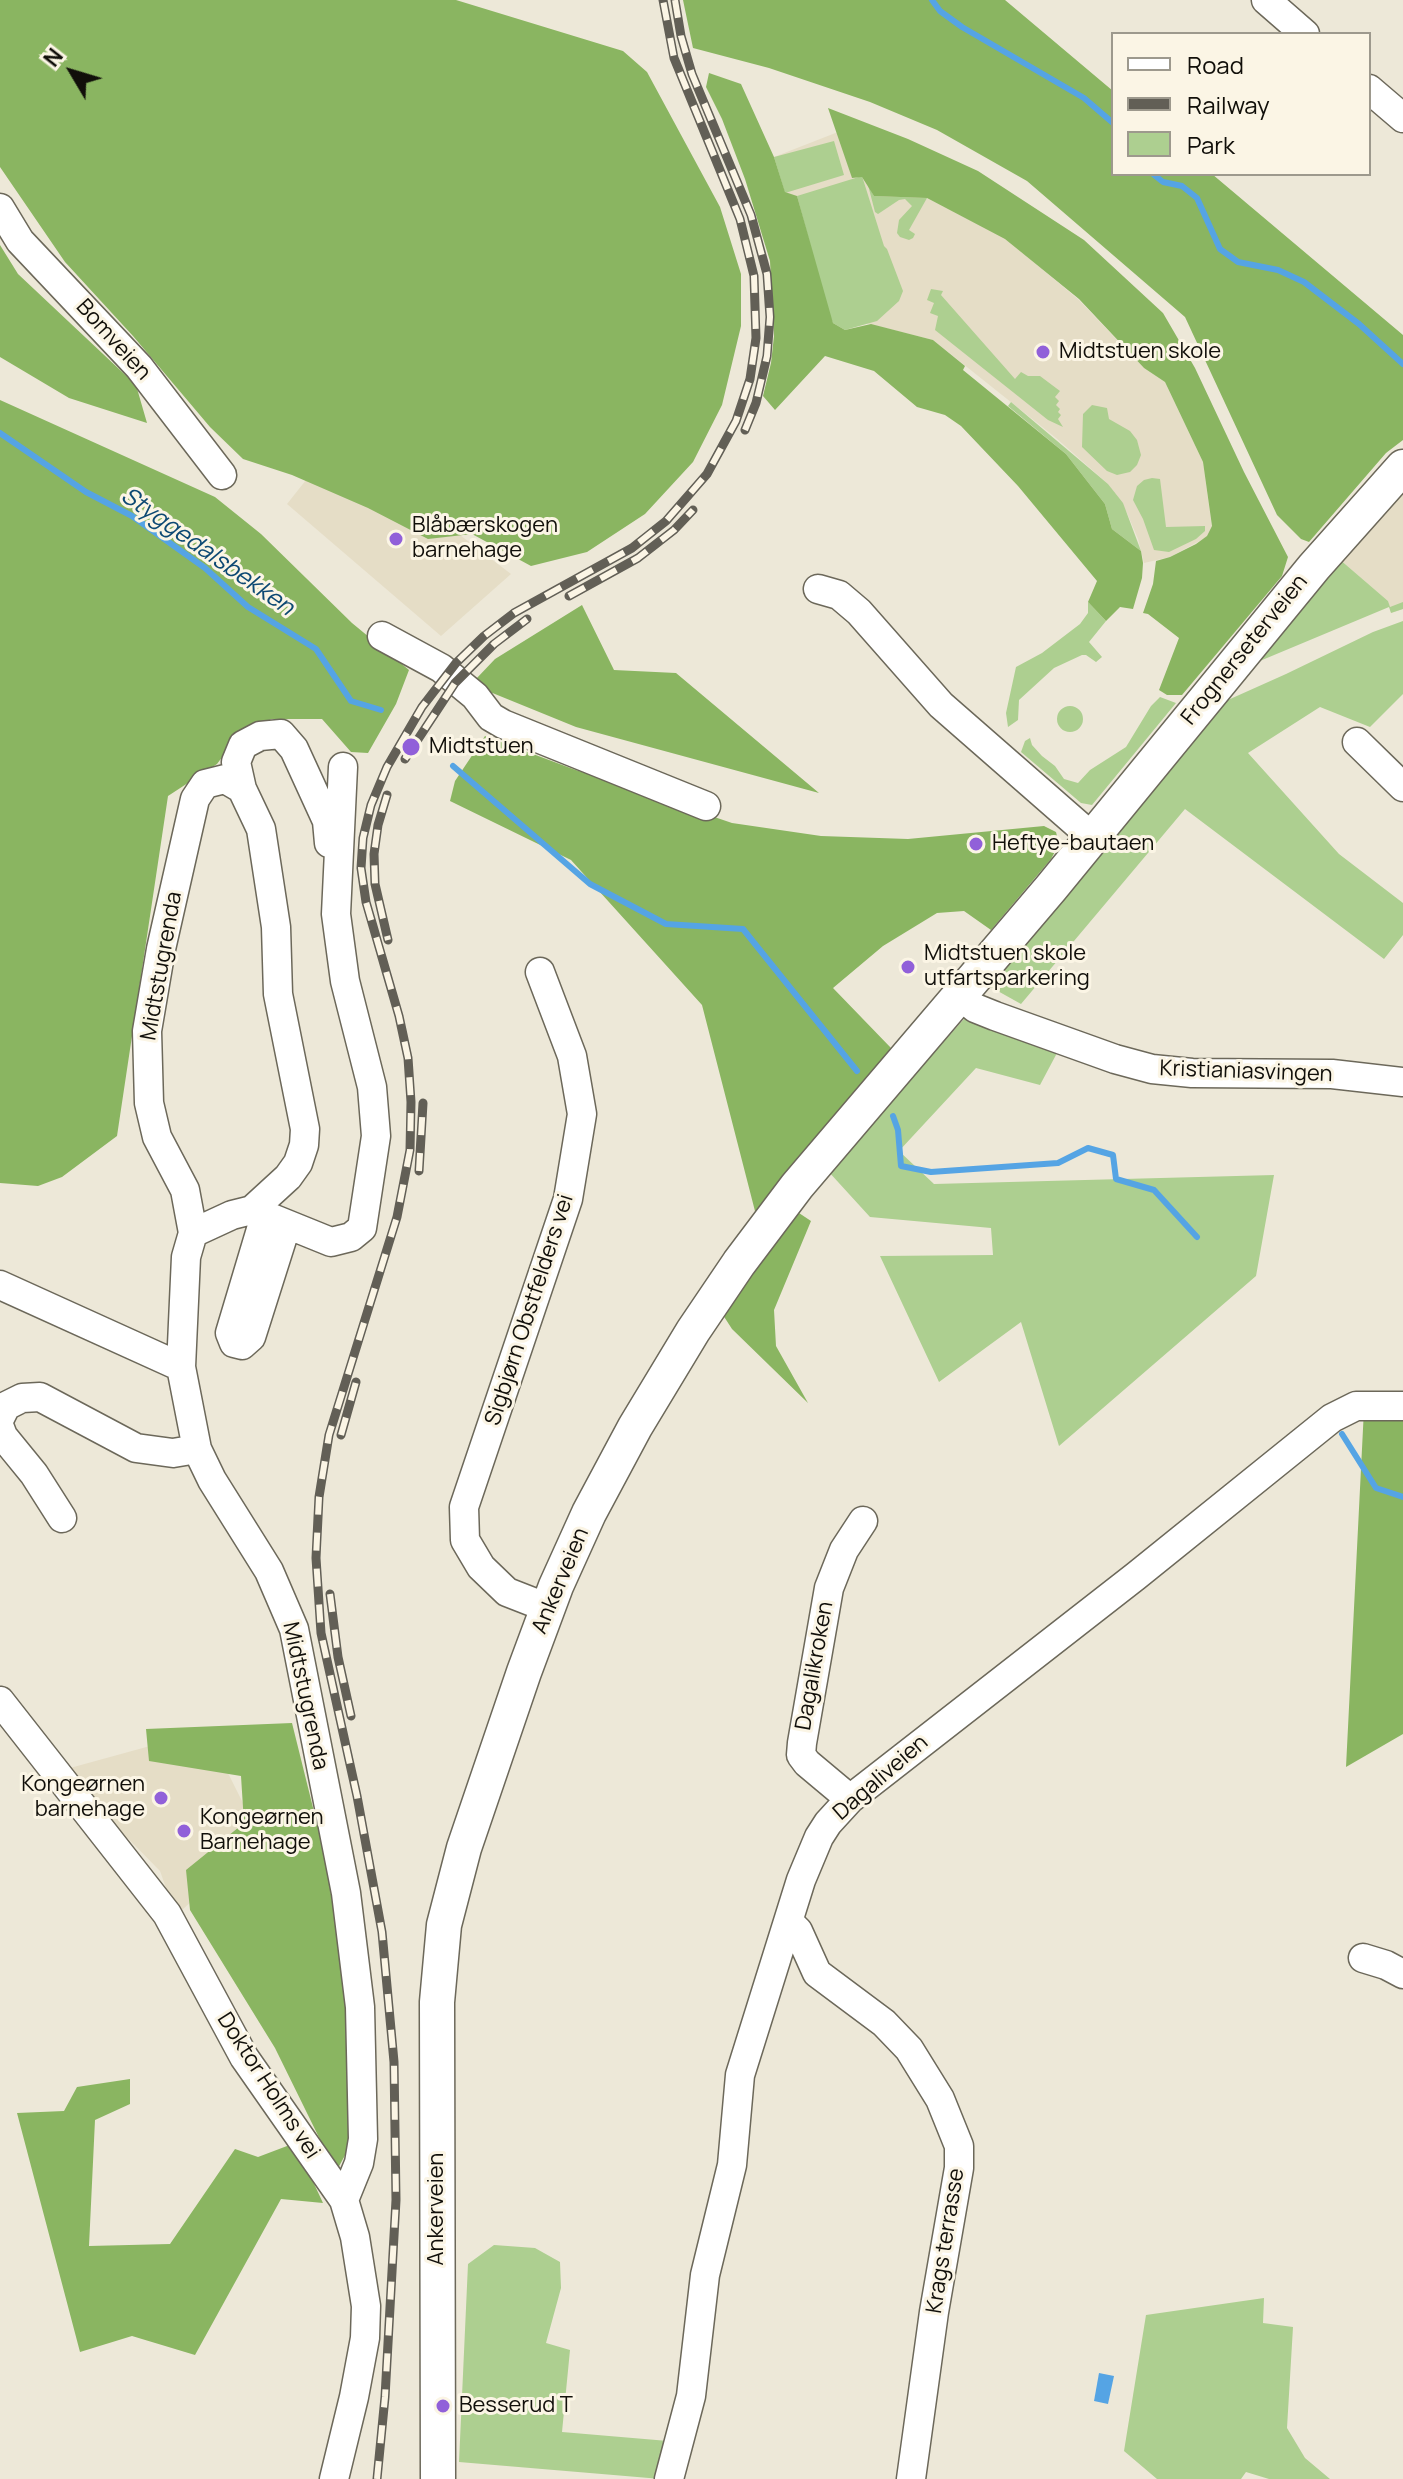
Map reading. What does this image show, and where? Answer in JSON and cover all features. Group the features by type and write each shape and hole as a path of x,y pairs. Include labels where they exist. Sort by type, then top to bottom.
{"main road":[{"name":"Frognerseterveien","path":"1092,837 1314,567 1403,467"},
{"name":"Ankerveien","path":"438,2479 437,2016 441,1948 449,1900 464,1848 548,1608 589,1513 619,1454 715,1299 797,1186 1092,837"}],"street":[{"path":"1266,0 1303,32"},
{"path":"1371,91 1403,118"},
{"name":"Bomveien","path":"0,208 11,231 139,367 222,475"},
{"path":"818,589 839,595 859,612 941,705 1092,837"},
{"path":"382,636 441,668 475,696 491,717 503,724 706,806"},
{"path":"193,1233 232,1215 267,1220 331,1242 351,1237 362,1228 376,1136 372,1087 345,981 327,821 294,749 281,734 260,736 243,745 236,762 242,789 261,829 275,915 279,1006 305,1129 298,1163 267,1220"},
{"path":"1357,742 1403,787"},
{"path":"336,914 343,767"},
{"name":"Midtstugrenda","path":"242,789 225,779 205,784 195,799 161,949 147,1031 149,1103 157,1137 185,1190 193,1233 186,1257 181,1367 197,1449 212,1480 269,1571 294,1629 340,1862 360,2007 363,2139 359,2163 344,2200"},
{"name":"Sigbjørn Obstfelders vei","path":"540,972 572,1056 582,1114 579,1140 563,1214 464,1507 465,1540 481,1567 507,1592 548,1608"},
{"name":"Kristianiasvingen","path":"959,995 975,1008 995,1016 1152,1069 1192,1073 1332,1074 1403,1082"},
{"path":"0,1285 181,1367"},
{"path":"0,1418 6,1406 22,1398 40,1397 136,1448 173,1453 197,1449"},
{"name":"Dagaliveien","path":"669,2479 691,2396 705,2275 732,2165 740,2075 801,1880 819,1837 850,1799 1136,1576 1332,1418 1356,1406 1403,1406"},
{"path":"0,1428 62,1518"},
{"name":"Dagalikroken","path":"850,1799 801,1755 829,1588 844,1550 863,1521"},
{"name":"Doktor Holms vei","path":"0,1701 167,1914 244,2057 344,2200 355,2237 366,2306 365,2338 334,2479"},
{"name":"Krags terrasse","path":"789,1922 798,1931 817,1973 884,2023 909,2049 940,2099 959,2146 959,2168 934,2312 911,2479"},
{"path":"1363,1958 1403,1974"}],"shaded area":[{"name":"Midtstuen skole","path":"838,132 852,178 862,176 927,198 1005,238 1079,300 1144,368 1165,382 1203,462 1212,527 1207,537 1170,557 1144,563 1127,513 1108,484 1056,438 933,340 829,314 774,157"},
{"name":"Blåbærskogen barnehage","path":"337,441 511,574 441,636 287,504"},
{"path":"1403,485 1403,609 1391,613 1388,601 1338,558"},
{"name":"Kongeørnen Barnehage","path":"201,1732 226,1769 244,1805 248,1850 182,1910 170,1899 160,1871 104,1814 70,1768"}],"green space":[{"path":"0,0 456,0 623,51 647,72 720,207 741,274 741,326 722,405 693,462 645,514 587,552 531,566 472,534 428,539 368,508 292,475 243,459 210,427 65,262 0,167"},
{"path":"683,0 1005,0 1111,89 1111,176 1214,176 1403,335 1403,440 1386,453 1309,542 1301,539 1277,515 1185,317 1027,181 937,130 870,102 769,68 693,48"},
{"path":"709,73 741,84 774,157 785,192 797,196 833,323 845,330 871,324 933,340 965,366 963,370 1066,454 1105,504 1112,529 1141,551 1142,578 1133,609 1120,607 1106,621 1088,602 1097,581 1018,486 961,426 945,415 917,407 874,371 825,356 775,410 763,396 774,336 770,261 745,179 706,87"},
{"path":"828,108 978,171 1084,240 1163,313 1195,368 1288,557 1282,576 1182,695 1167,695 1159,690 1179,638 1143,613 1153,584 1156,561 1196,544 1207,536 1212,526 1203,462 1165,382 1144,368 1079,299 1005,239 927,198 874,196 862,177 852,178"},
{"path":"834,141 844,175 785,193 774,157"},
{"path":"862,176 884,246 903,291 899,301 877,321 845,330 833,323 829,314 797,196"},
{"path":"868,185 874,196 927,198 909,230 915,234 913,238 909,240 897,233 899,220 912,206 905,199 899,200 878,214"},
{"path":"0,245 18,274 136,385 147,423 69,398 0,357"},
{"path":"931,289 943,291 941,295 1015,379 1021,372 1028,376 1040,376 1060,391 1055,397 1059,401 1056,405 1061,415 1058,419 1063,427 1048,420 935,330 938,316 930,313 934,303 927,300"},
{"path":"0,400 215,497 261,534 352,623 409,670 396,704 368,753 351,752 322,719 272,719 240,733 217,764 168,796 117,1136 62,1177 38,1186 0,1183"},
{"path":"1011,402 1108,484 1123,503 1141,551 1112,529 1105,504 1066,454 1008,406"},
{"path":"1092,405 1107,408 1109,419 1130,431 1137,440 1141,455 1130,472 1117,475 1107,471 1082,447 1083,414"},
{"path":"1152,478 1160,479 1166,527 1205,526 1205,531 1196,539 1169,552 1154,550 1133,500 1137,486"},
{"path":"1338,558 1388,601 1390,607 1403,602 1403,609 1391,613 1389,607 1255,663"},
{"path":"1088,602 1106,621 1089,642 1102,657 1096,662 1082,655 1054,668 1019,700 1018,720 1008,727 1006,713 1016,667 1042,653 1080,624 1088,613"},
{"path":"582,605 614,670 676,673 819,793 576,727 490,692 476,679 495,659"},
{"path":"1403,621 1403,694 1370,727 1320,707 1248,753 1339,854 1403,903 1403,935 1384,959 1185,809 1021,1004 987,985 1219,704"},
{"path":"1160,697 1176,703 1092,805 1081,803 1021,752 1025,741 1030,738 1032,745 1064,779 1078,783 1090,770 1126,747"},
{"path":"1070,706 1079,710 1083,719 1079,728 1070,732 1061,728 1057,719 1061,710"},
{"path":"485,736 732,823 821,836 908,839 1044,826 1056,832 1059,844 1051,859 991,930 964,911 937,913 883,946 833,988 891,1048 756,1215 702,1005 571,860 450,801 455,781"},
{"path":"964,1019 1057,1053 1040,1085 976,1068 899,1151 934,1184 1274,1175 1256,1276 1059,1446 1021,1322 939,1382 880,1256 993,1255 991,1228 870,1217 828,1171"},
{"path":"796,1211 811,1221 774,1310 776,1346 808,1403 732,1329 721,1312"},
{"path":"1364,1409 1403,1414 1403,1734 1346,1767"},
{"path":"292,1723 324,1852 344,1973 351,2076 351,2144 336,2172 275,2048 190,1910 186,1870 244,1823 241,1776 149,1761 146,1729"},
{"path":"130,2079 130,2104 95,2120 89,2246 170,2244 235,2149 258,2157 295,2143 323,2203 281,2199 195,2355 132,2336 80,2352 17,2113 64,2111 77,2087"},
{"path":"494,2245 535,2248 560,2262 561,2288 546,2343 570,2350 562,2432 668,2441 661,2479 459,2462 468,2264"},
{"path":"1264,2298 1263,2323 1293,2327 1287,2428 1305,2458 1330,2479 1269,2479 1246,2472 1241,2479 1157,2479 1124,2451 1146,2315"}],"water":[{"path":"1099,2373 1114,2376 1108,2404 1094,2401"}],"waterway":[{"path":"932,0 940,11 962,27 1084,98 1111,121"},
{"path":"1156,176 1163,182 1182,186 1197,198 1220,249 1238,262 1278,270 1304,282 1359,324 1403,364"},
{"name":"Styggedalsbekken","path":"0,433 86,492 132,516 205,568 248,607 316,649 351,701 381,710"},
{"name":"Styggedalsbekken","path":"453,766 590,884 666,924 743,929 857,1071"},
{"name":"Styggedalsbekken","path":"893,1116 898,1130 901,1166 931,1172 1058,1163 1088,1148 1113,1155 1116,1179 1154,1190 1197,1237"},
{"name":"Styggedalsbekken","path":"1342,1434 1376,1488 1403,1497"}],"railway":[{"path":"377,2479 385,2397 396,2200 394,2062 382,1932 357,1796 321,1633 316,1558 319,1497 329,1435 397,1217 410,1150 408,1058 366,902 361,868 363,838 371,805 387,767 422,707 456,663 514,613 632,548 666,521 707,474 736,421 750,379 756,338 754,276 740,219 674,58 663,0"},
{"path":"675,0 692,74 751,215 767,274 770,317 767,356 756,403 745,430"},
{"path":"569,596 638,558 674,530 693,510"},
{"path":"405,759 455,683 494,644 527,619"},
{"path":"387,795 374,854 375,884 388,940"},
{"path":"419,1171 423,1103"},
{"path":"341,1435 356,1382"},
{"path":"330,1594 338,1657 351,1716"}],"place":[{"name":"Midtstuen skole","path":"1043,352"},
{"name":"Blåbærskogen barnehage","path":"396,539"},
{"name":"Midtstuen","path":"411,747"},
{"name":"Heftye-bautaen","path":"976,844"},
{"name":"Midtstuen skole utfartsparkering","path":"908,967"},
{"name":"Kongeørnen barnehage","path":"161,1798"},
{"name":"Kongeørnen Barnehage","path":"184,1831"},
{"name":"Besserud T","path":"443,2406"}]}
